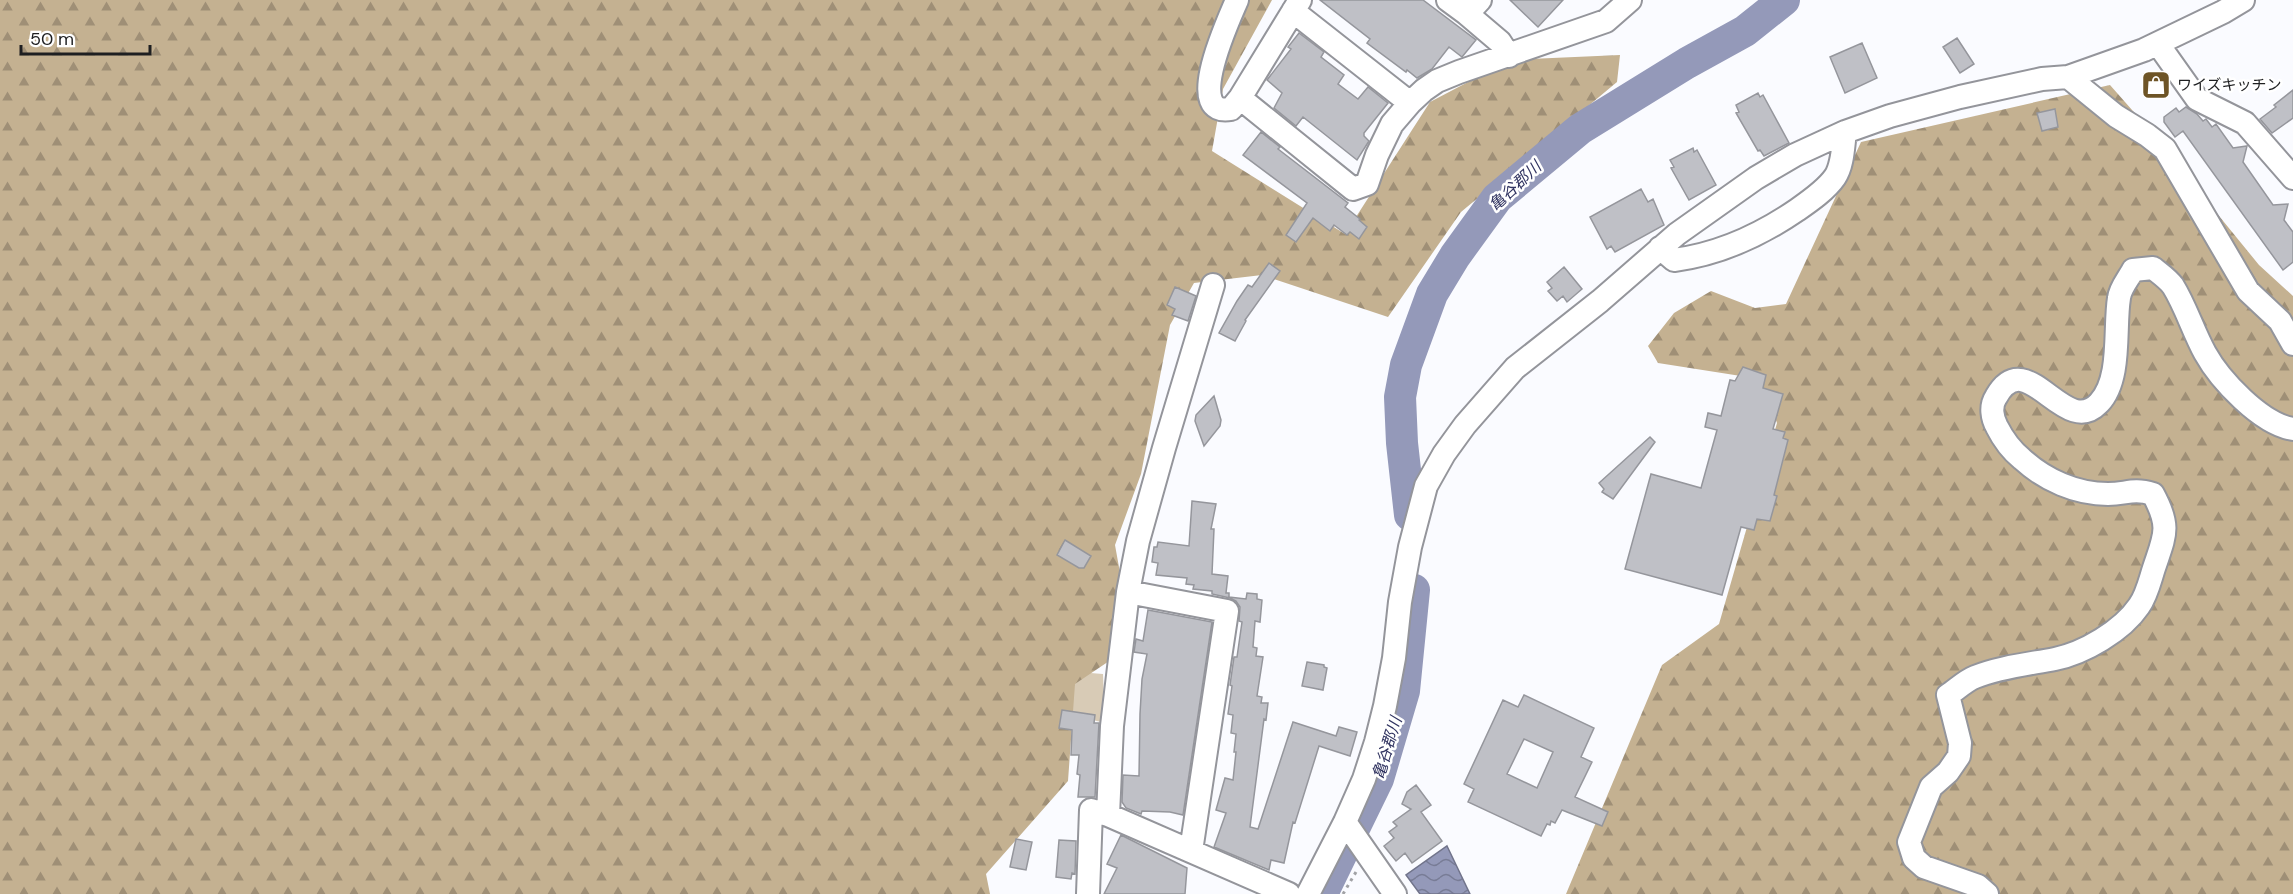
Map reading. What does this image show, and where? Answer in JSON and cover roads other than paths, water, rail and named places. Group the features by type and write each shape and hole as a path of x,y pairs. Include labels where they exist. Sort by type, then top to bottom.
{"street":[{"path":"1237,0 1211,68 1210,96 1217,107 1224,110 1231,109 1240,98 1297,5 1410,103"},
{"path":"1448,0 1473,7 1509,56"},
{"path":"1240,98 1353,189 1367,184 1392,124 1410,103 1437,81 1606,21 1630,0"},
{"path":"1308,894 1351,831 1385,706 1394,658 1400,602 1426,486 1444,454 1483,402 1515,368 1600,301 1695,220 1756,178 1795,155 1845,132 1890,116 1960,97 2068,76 2158,44 2243,0"},
{"path":"2158,44 2197,99 2245,123 2293,178"},
{"path":"2068,76 2116,116 2165,149 2248,291 2280,321 2293,344"},
{"path":"1660,248 1674,260 1695,257 1735,245 1774,226 1809,202 1835,176 1842,154 1845,132"},
{"path":"1987,894 1978,886 1924,867 1914,858 1909,842 1931,787 1948,772 1959,756 1960,743 1948,695 1974,677 2058,658 2097,642 2115,631 2139,606 2148,589 2166,535 2163,512 2152,494 2138,490 2109,494 2085,492 2066,487 2039,473 2020,458 2002,438 1992,418 1994,399 2006,383 2018,379 2029,382 2066,408 2077,412 2089,410 2100,403 2112,378 2119,295 2133,270 2152,268 2172,284 2206,354 2243,400 2267,419 2293,429"},
{"path":"1108,814 1112,726 1128,592 1138,541 1213,285"},
{"path":"1128,592 1227,611 1191,851"},
{"path":"1088,894 1091,810 1108,814 1289,894"},
{"path":"1351,831 1387,890"}],"water":[{"path":"1447,846 1470,894 1420,894 1406,875"}],"waterway":[{"name":"亀谷郡川","path":"1410,515 1402,443 1400,397 1406,365 1432,294 1455,256 1497,198 1580,129 1687,63 1745,31 1784,0"},
{"name":"亀谷郡川","path":"1322,894 1378,779 1404,691 1414,590"}],"place":[{"name":"ワイズキッチン","path":"2156,85"}]}
